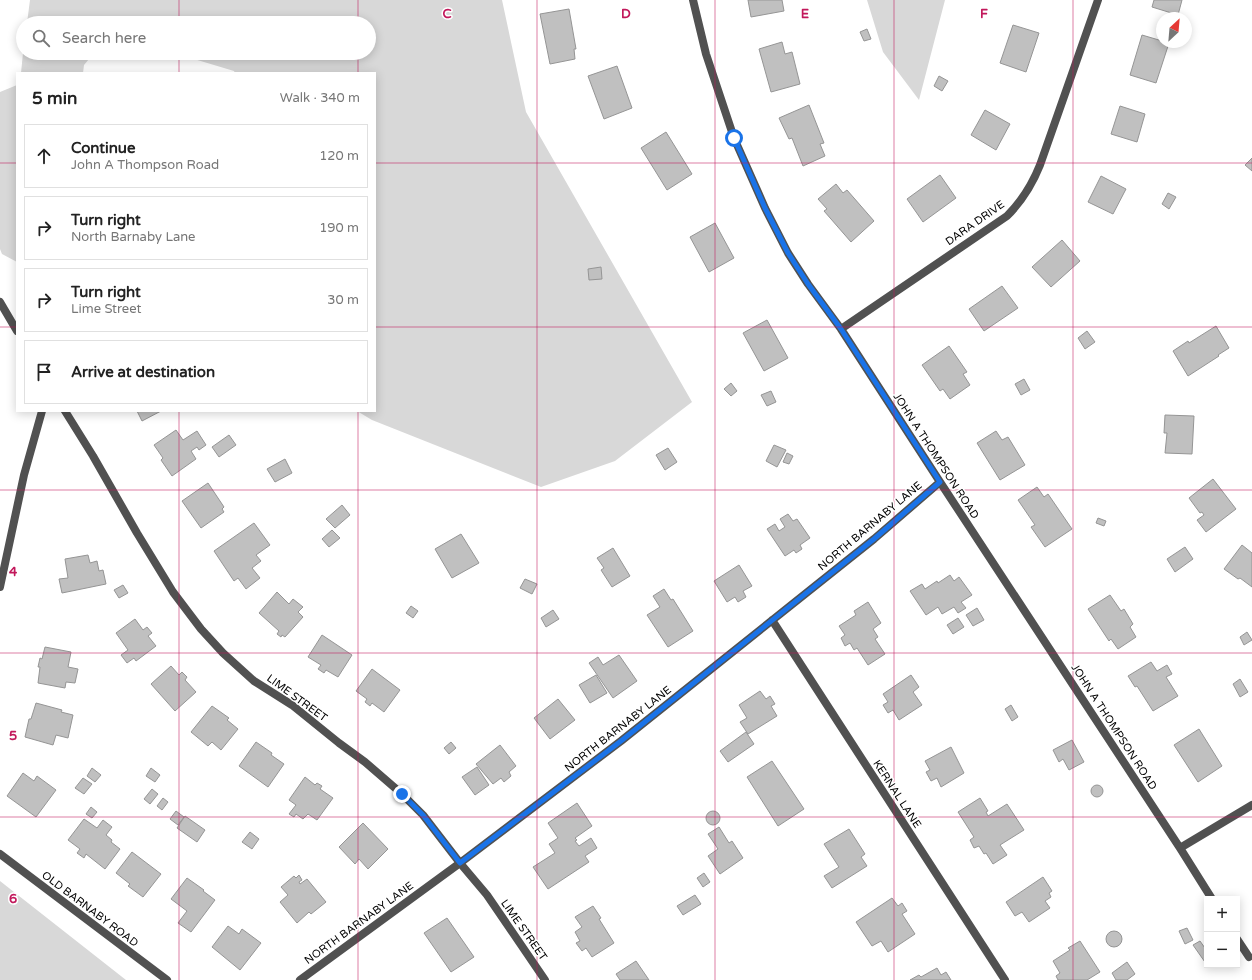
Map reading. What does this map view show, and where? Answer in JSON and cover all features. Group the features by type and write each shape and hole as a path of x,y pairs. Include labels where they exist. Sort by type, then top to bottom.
{"street":[{"name":"JOHN A THOMPSON ROAD","path":"693,0 706,54 734,138 765,208 788,253 808,284 841,329 1210,896"},
{"name":"DARA DRIVE","path":"841,329 1007,216 1019,204 1033,181 1040,165 1098,0"},
{"path":"0,302 16,329"},
{"path":"0,587 24,475 42,412"},
{"name":"LIME STREET","path":"66,412 173,592 201,628 223,652 254,681 292,705 365,762 402,794 423,815 487,895 545,980"},
{"name":"NORTH BARNABY LANE","path":"300,980 460,863 621,741 874,539 940,482"},
{"name":"KERNAL LANE","path":"772,620 1005,980"},
{"path":"1180,848 1252,805"},
{"name":"OLD BARNABY ROAD","path":"0,854 167,980"},
{"path":"1240,944 1249,957"}],"shaded area":[{"path":"30,0 502,0 526,112 692,402 615,461 541,487 372,420 359,412 376,412 376,72 234,72 197,60 376,60 376,16 28,16"},
{"path":"867,0 945,0 919,100 883,52"},
{"path":"22,60 88,60 84,65 83,72 21,72"},
{"path":"16,85 16,261 2,254 0,249 0,92"},
{"path":"0,881 126,980 0,980"}],"building":[{"path":"748,0 782,0 784,11 751,17"},
{"path":"1154,0 1182,0 1179,12 1168,12 1152,7"},
{"path":"569,9 576,49 574,49 575,59 550,64 540,14"},
{"path":"1013,25 1039,33 1026,72 1000,63"},
{"path":"867,29 871,39 864,41 860,32"},
{"path":"1142,35 1156,39 1156,48 1167,48 1156,83 1130,75"},
{"path":"782,42 785,54 792,52 800,84 771,92 759,49"},
{"path":"617,66 632,108 604,119 588,76"},
{"path":"939,76 948,81 942,91 934,86"},
{"path":"809,105 824,143 820,144 825,156 803,166 792,138 789,139 779,118"},
{"path":"1120,106 1145,114 1137,142 1111,134"},
{"path":"985,110 1010,124 996,150 971,135"},
{"path":"666,132 692,174 667,190 641,148"},
{"path":"1252,158 1252,171 1245,165"},
{"path":"940,175 956,198 923,222 907,199"},
{"path":"1101,176 1126,189 1113,214 1088,202"},
{"path":"836,184 843,193 847,190 874,221 851,242 824,211 827,209 818,199"},
{"path":"1168,193 1176,197 1169,209 1162,204"},
{"path":"715,223 734,258 709,272 690,237"},
{"path":"1062,240 1080,261 1051,287 1032,267"},
{"path":"601,267 602,279 589,280 588,269"},
{"path":"1002,286 1018,308 984,331 969,309"},
{"path":"767,320 788,358 764,371 743,333"},
{"path":"1216,326 1229,348 1188,376 1173,351"},
{"path":"1087,331 1095,342 1085,349 1078,338"},
{"path":"949,346 967,372 963,374 970,385 950,399 943,389 940,391 922,365"},
{"path":"1024,379 1030,390 1021,395 1015,384"},
{"path":"731,383 737,391 731,396 724,389"},
{"path":"771,391 776,402 767,406 761,395"},
{"path":"138,412 159,412 142,421"},
{"path":"1165,415 1194,416 1192,454 1165,453 1167,433 1164,433"},
{"path":"176,430 183,440 197,431 206,445 199,450 197,447 191,451 196,459 172,476 161,460 163,458 154,445"},
{"path":"996,431 1002,440 1008,437 1025,465 1000,480 977,443"},
{"path":"229,435 236,445 219,457 212,447"},
{"path":"774,445 786,450 777,467 766,461"},
{"path":"668,448 677,462 665,470 656,455"},
{"path":"787,453 793,456 789,464 783,462"},
{"path":"285,459 292,473 275,482 267,469"},
{"path":"1213,479 1236,509 1206,532 1197,520 1204,515 1202,512 1200,513 1189,498"},
{"path":"208,483 224,507 222,509 224,512 201,528 182,501"},
{"path":"1037,487 1044,497 1048,494 1072,529 1045,547 1031,527 1035,525 1018,500"},
{"path":"342,505 350,515 335,528 326,519"},
{"path":"788,514 793,521 797,519 810,538 800,545 802,549 796,553 794,550 785,556 767,529 775,524 779,531 785,527 780,519"},
{"path":"1098,518 1106,521 1104,526 1096,523"},
{"path":"254,523 270,545 256,555 261,561 252,568 260,578 246,589 238,578 234,581 214,551"},
{"path":"332,530 340,538 329,547 322,539"},
{"path":"461,534 479,563 452,578 435,549"},
{"path":"1242,545 1252,553 1252,587 1224,569"},
{"path":"1185,547 1193,559 1175,572 1167,559"},
{"path":"613,548 630,576 612,587 601,570 604,568 597,558"},
{"path":"88,555 90,563 97,561 99,571 103,570 106,584 62,593 59,579 68,578 65,559"},
{"path":"739,565 752,586 743,591 746,597 738,602 735,597 727,602 714,581"},
{"path":"950,575 954,581 959,577 972,595 961,602 966,608 958,613 954,607 942,614 938,607 926,615 910,591 922,584 925,589"},
{"path":"525,579 537,584 532,594 520,588"},
{"path":"123,585 128,593 119,598 114,590"},
{"path":"664,589 671,600 673,599 693,631 668,647 647,615 660,607 653,596"},
{"path":"277,592 289,604 293,599 303,607 298,612 303,617 285,637 282,635 281,637 277,634 279,631 259,613"},
{"path":"1110,595 1121,611 1124,609 1133,624 1130,627 1136,637 1118,649 1111,639 1109,641 1088,609"},
{"path":"868,602 881,623 873,629 878,637 875,639 885,654 868,665 857,648 854,650 850,643 845,646 841,638 845,635 839,626 856,615 854,611"},
{"path":"411,606 418,611 413,618 406,613"},
{"path":"977,608 984,620 973,626 966,615"},
{"path":"553,610 559,619 546,627 541,618"},
{"path":"958,618 964,627 953,634 947,625"},
{"path":"135,619 143,630 147,627 152,633 148,636 156,646 136,661 134,658 127,663 121,655 128,650 116,633"},
{"path":"1247,632 1252,640 1244,645 1240,637"},
{"path":"322,635 352,655 338,677 326,670 324,673 318,669 321,665 308,657"},
{"path":"45,647 71,652 68,667 78,669 75,683 66,682 65,688 38,683 40,667 38,667"},
{"path":"619,655 637,681 613,698 589,663 598,657 603,665"},
{"path":"1151,662 1157,671 1167,665 1172,674 1166,677 1178,696 1153,711 1137,686 1135,687 1128,676"},
{"path":"171,666 179,675 182,672 187,677 185,680 196,692 175,711 151,684"},
{"path":"372,669 400,690 384,712 372,703 370,706 365,702 367,699 356,691"},
{"path":"596,675 607,693 590,703 579,685"},
{"path":"911,675 919,687 913,692 922,705 899,720 893,710 888,713 883,705 888,702 883,694"},
{"path":"1240,679 1248,692 1240,697 1233,684"},
{"path":"760,691 766,699 770,696 775,704 771,706 777,716 748,734 740,722 747,718 739,705"},
{"path":"558,699 575,720 550,739 534,718"},
{"path":"36,703 62,710 61,712 73,715 68,738 56,735 53,745 25,737 29,719 31,719"},
{"path":"1011,705 1018,717 1012,721 1005,709"},
{"path":"212,706 229,718 227,720 238,729 221,750 212,742 208,746 191,732"},
{"path":"1199,729 1222,766 1198,782 1174,745"},
{"path":"746,732 754,744 728,762 720,751"},
{"path":"1072,740 1084,762 1069,770 1063,759 1059,762 1053,750"},
{"path":"256,742 272,753 271,755 284,764 268,787 239,766"},
{"path":"451,742 456,748 449,754 444,748"},
{"path":"500,745 516,766 509,772 511,776 504,782 501,778 493,784 476,764"},
{"path":"951,747 964,773 941,787 937,778 931,781 926,772 930,770 925,761"},
{"path":"772,761 804,809 778,826 747,777"},
{"path":"477,767 489,785 475,795 462,777"},
{"path":"92,768 101,775 95,782 87,776"},
{"path":"151,768 160,775 155,782 146,776"},
{"path":"23,773 34,781 37,776 56,790 36,817 7,796"},
{"path":"305,777 315,785 317,783 322,786 320,789 333,798 317,820 308,814 303,819 296,814 294,817 289,814 296,805 289,800"},
{"path":"83,778 92,784 84,794 75,788"},
{"path":"1097,785 1101,787 1103,791 1101,795 1097,797 1093,795 1091,791 1093,787"},
{"path":"152,789 158,794 150,804 144,799"},
{"path":"163,798 168,802 162,810 157,806"},
{"path":"980,798 988,811 986,812 988,816 1007,804 1024,830 1000,845 1007,855 993,864 986,853 984,854 979,846 974,848 970,840 974,837 958,812"},
{"path":"577,803 592,826 575,838 577,840 575,841 579,846 591,838 597,848 585,856 589,862 548,889 533,867 555,853 549,844 558,838 548,823"},
{"path":"91,807 97,812 92,818 86,814"},
{"path":"176,811 184,817 178,825 170,819"},
{"path":"710,811 716,811 720,815 720,821 716,825 710,825 706,821 706,815"},
{"path":"185,816 205,830 197,842 177,828"},
{"path":"84,819 97,828 103,820 112,827 106,835 112,840 111,842 120,849 105,869 86,854 84,858 77,853 80,849 68,840"},
{"path":"363,823 388,849 368,869 359,859 355,864 339,847"},
{"path":"719,827 729,843 732,841 743,858 720,874 708,856 718,849 708,834"},
{"path":"849,829 865,854 861,857 867,866 832,888 824,876 839,867 824,844"},
{"path":"250,832 259,839 252,849 242,842"},
{"path":"132,852 161,874 143,897 128,886 130,884 116,873"},
{"path":"704,873 710,882 703,887 697,878"},
{"path":"299,875 302,880 299,882 300,884 307,879 326,902 311,914 309,912 297,923 280,902 288,895 281,887 294,876 296,878"},
{"path":"1043,877 1052,891 1049,893 1051,897 1045,901 1050,908 1029,922 1022,912 1015,916 1006,902"},
{"path":"187,878 215,900 191,932 178,923 187,911 171,899"},
{"path":"695,895 701,904 683,915 677,906"},
{"path":"892,898 898,906 902,903 907,911 902,914 915,934 888,952 881,941 872,946 856,922"},
{"path":"593,906 614,943 592,957 586,948 582,951 576,943 580,941 575,932 582,927 575,917"},
{"path":"447,918 474,957 451,972 424,933"},
{"path":"228,926 239,934 242,929 261,943 240,970 212,947"},
{"path":"1187,928 1193,940 1185,944 1179,931"},
{"path":"1111,931 1117,931 1122,936 1120,945 1117,947 1111,947 1106,942 1106,936"},
{"path":"1080,941 1100,972 1087,980 1058,980 1056,976 1060,973 1053,961 1070,950 1068,948"},
{"path":"1200,941 1204,947 1204,961 1193,945"},
{"path":"636,961 649,980 620,980 616,974"},
{"path":"1127,962 1135,974 1127,980 1116,980 1112,973"},
{"path":"937,968 941,975 946,972 951,980 910,980 919,975 921,977"}],"route":[{"path":"402,794 423,815 460,863 621,741 874,539 940,482 841,329 808,284 788,253 765,208 734,138"}]}
